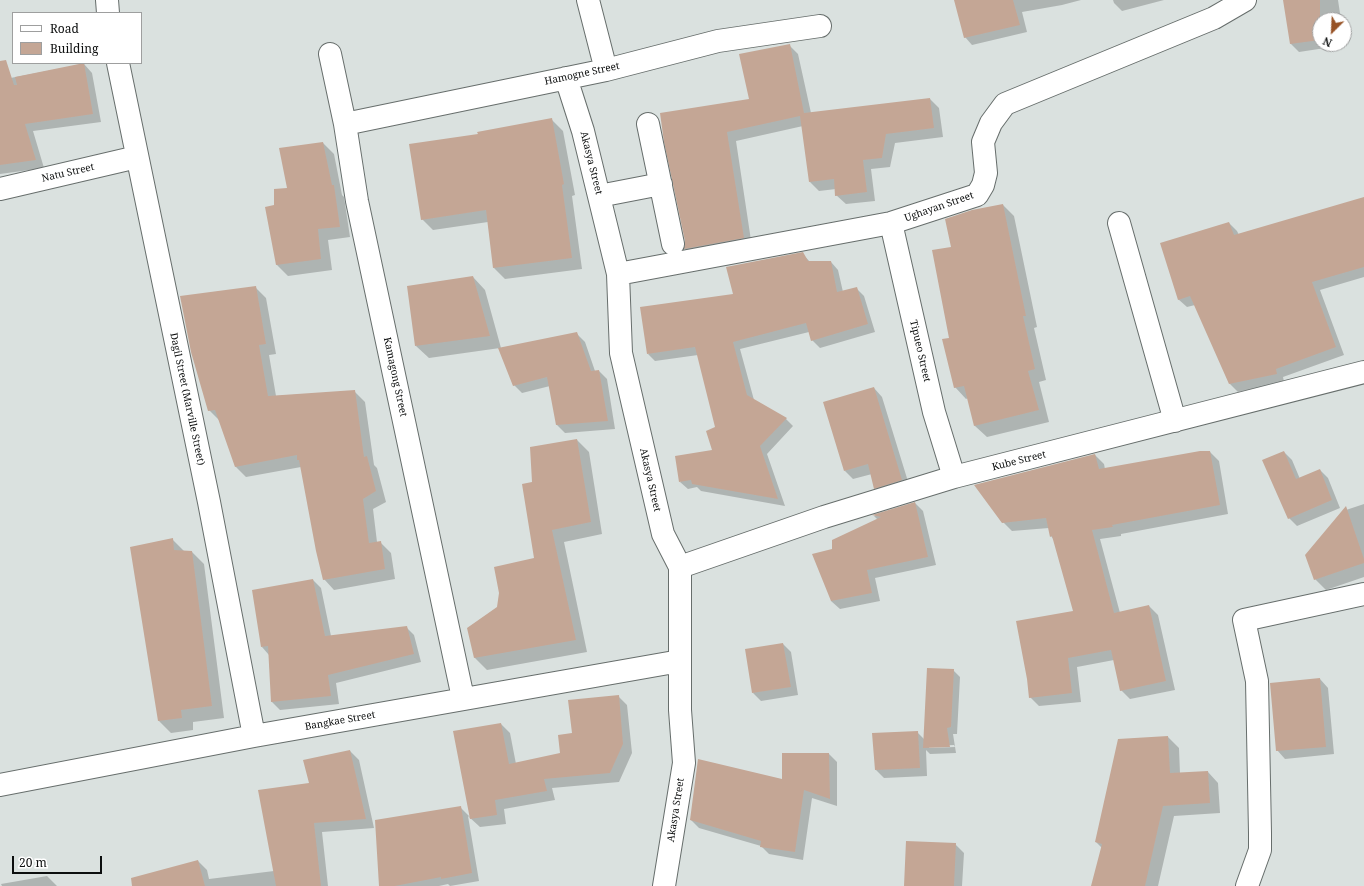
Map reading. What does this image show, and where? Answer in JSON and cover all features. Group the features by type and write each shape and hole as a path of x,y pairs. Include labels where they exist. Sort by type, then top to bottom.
{"street":[{"path":"107,0 108,12"},
{"path":"588,0 606,70"},
{"name":"Ughayan Street","path":"618,274 891,223 977,195 983,185 986,173 983,142 991,122 1005,104 1214,18 1245,0"},
{"name":"Hamogne Street","path":"345,124 606,70 718,41 820,26"},
{"name":"Kamagong Street","path":"330,54 345,124 359,209 463,698"},
{"name":"Dagil Street (Marville Street)","path":"118,64 208,502 254,736"},
{"name":"Akasya Street","path":"566,78 583,131 618,274 621,353 662,534 680,567 680,710 684,763 664,886"},
{"path":"648,124 673,244"},
{"name":"Natu Street","path":"0,189 137,157"},
{"path":"599,196 661,184"},
{"path":"1119,222 1175,421"},
{"name":"Tipueo Street","path":"891,223 934,412 954,478"},
{"name":"Kube Street","path":"680,567 824,517 954,478 1364,372"},
{"path":"1247,886 1260,850 1260,833 1257,681 1244,620 1364,594"},
{"name":"Bangkae Street","path":"0,784 463,698 680,661"}],"building":[{"path":"954,0 1013,0 1020,25 964,38"},
{"path":"1283,0 1320,0 1320,12 1312,12 1312,41 1290,44"},
{"path":"790,44 804,113 930,98 934,128 886,134 882,158 863,160 867,192 835,196 834,179 809,182 800,116 727,132 744,238 684,249 685,241 664,142 660,113 749,99 739,54"},
{"path":"6,60 14,85 17,85 15,77 84,64 93,114 25,124 36,160 0,165 0,61"},
{"path":"552,118 564,184 562,185 572,258 493,268 486,210 421,220 409,144 478,134 477,132"},
{"path":"323,142 332,185 334,185 340,227 318,229 321,259 276,265 265,207 274,205 274,189 287,188 279,148"},
{"path":"1364,197 1364,267 1312,282 1336,347 1276,369 1277,374 1229,384 1190,296 1178,300 1160,243 1229,222 1234,235"},
{"path":"1003,204 1026,316 1023,316 1035,369 1028,371 1039,410 974,426 964,386 954,388 942,339 949,338 932,250 951,247 945,219 972,210"},
{"path":"803,252 808,261 831,261 837,292 857,287 868,324 811,341 806,323 733,342 747,395 787,418 760,446 778,499 692,484 691,480 679,482 675,456 712,450 706,431 715,427 695,347 647,354 640,307 733,294 726,267"},
{"path":"473,276 490,336 415,346 407,286"},
{"path":"256,286 266,344 259,345 268,396 355,390 364,457 367,456 376,491 363,499 369,543 381,541 385,569 323,580 297,455 235,467 215,410 208,411 191,352 180,296"},
{"path":"577,332 591,371 599,370 608,421 556,425 547,377 513,386 498,348"},
{"path":"874,387 902,480 874,489 868,464 844,471 823,402"},
{"path":"577,439 591,522 552,530 576,640 474,658 467,628 497,607 499,593 494,567 534,558 522,484 532,482 530,447"},
{"path":"1200,451 1210,451 1220,505 1092,530 1114,613 1149,605 1166,681 1120,691 1111,650 1068,658 1072,693 1029,698 1016,621 1073,611 1052,536 1050,537 1046,518 1002,523 974,485 1095,454 1099,469"},
{"path":"1284,451 1296,479 1320,469 1332,500 1288,519 1262,460"},
{"path":"915,502 928,557 867,570 872,593 831,601 812,554 832,549 832,540 881,517 872,515"},
{"path":"1346,506 1364,559 1364,563 1314,580 1305,555"},
{"path":"173,538 174,550 192,551 212,706 181,710 182,718 158,721 130,547"},
{"path":"313,579 325,636 407,626 414,654 328,675 331,696 271,702 268,646 261,647 252,590"},
{"path":"783,643 791,687 752,693 745,649"},
{"path":"927,668 954,669 951,727 947,728 950,747 923,748"},
{"path":"1320,678 1326,747 1276,751 1270,683"},
{"path":"619,695 623,744 610,773 544,779 547,791 495,800 497,815 470,819 453,731 501,723 509,764 560,753 558,735 572,733 568,700"},
{"path":"918,731 920,768 875,770 872,733"},
{"path":"1168,736 1170,773 1208,771 1210,803 1163,806 1145,886 1091,886 1102,844 1095,842 1118,739"},
{"path":"350,750 366,819 314,823 321,886 276,886 258,790 309,783 303,760"},
{"path":"782,753 829,753 830,799 804,790 795,852 760,847 761,841 690,820 698,759 782,779"},
{"path":"461,806 472,873 441,879 441,877 395,886 379,886 375,820"},
{"path":"906,841 956,843 954,886 904,886"},
{"path":"198,860 205,886 132,886 131,878"}]}
